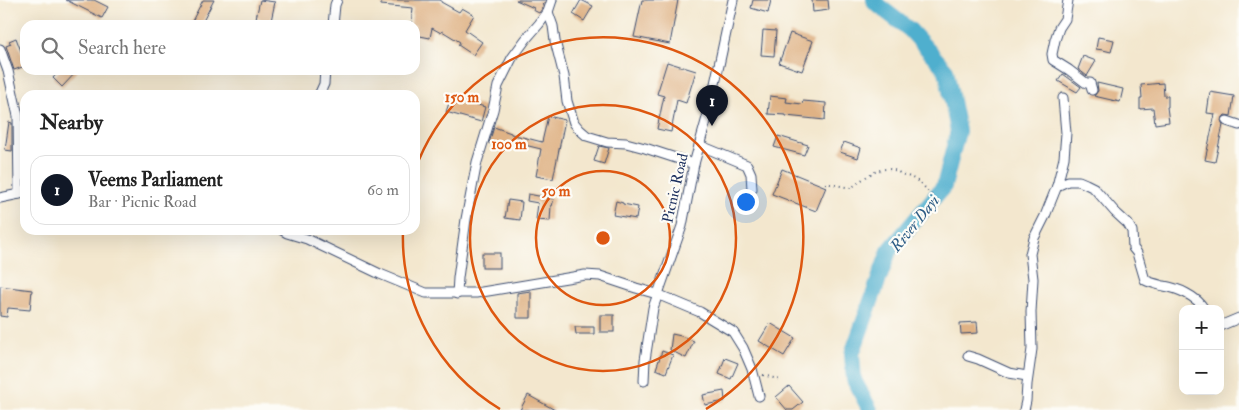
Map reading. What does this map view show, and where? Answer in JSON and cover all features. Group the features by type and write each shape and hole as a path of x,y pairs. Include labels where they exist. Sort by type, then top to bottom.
{"street":[{"path":"334,20 336,0"},
{"path":"457,294 466,219 477,162 493,110 498,86 512,58 548,12 552,0"},
{"name":"Picnic Road","path":"644,381 645,360 653,308 682,226 694,164 714,90 733,0"},
{"path":"1068,0 1065,19 1055,40 1052,54 1053,60 1086,83 1090,83 1092,90"},
{"path":"548,12 564,76 567,101 574,123 580,130 586,136 607,142 645,148 694,164"},
{"path":"0,49 8,72 18,116 20,154"},
{"path":"321,90 325,75"},
{"path":"1024,410 1032,349 1031,312 1033,279 1030,267 1030,254 1034,238 1057,186 1064,158 1066,132 1063,98"},
{"path":"1227,121 1239,125"},
{"path":"700,145 747,165 751,174 752,189"},
{"path":"1057,186 1068,181 1079,182 1094,188 1128,224 1132,231 1133,248 1137,252 1145,280 1190,295 1201,305"},
{"path":"0,198 20,193"},
{"path":"294,235 307,239 380,274 426,293 476,294 585,274 600,276 657,294 700,312 733,332 743,348 752,369 758,396"},
{"path":"1224,324 1239,318"},
{"path":"968,356 1009,373 1028,376"}],"path":[{"path":"825,183 851,188 864,177 881,170 892,169 914,178 932,196"},
{"path":"764,375 781,380"}],"building":[{"path":"66,0 94,0 108,7 102,18"},
{"path":"203,0 214,0 204,20 193,20"},
{"path":"260,0 275,2 271,20 256,18"},
{"path":"381,0 441,0 441,2 459,12 462,8 474,15 465,30 482,42 473,55 458,45 460,42 442,31 441,33 432,28 430,38 420,36 420,20 412,20 413,8 381,5"},
{"path":"516,0 545,0 539,13 533,10 534,8"},
{"path":"581,0 593,6 584,21 573,14"},
{"path":"642,0 678,0 670,44 634,37"},
{"path":"753,0 771,0 768,13 751,8"},
{"path":"812,0 828,0 829,10 813,12"},
{"path":"763,30 776,31 774,56 761,55"},
{"path":"790,33 813,41 802,71 779,63"},
{"path":"1098,37 1114,40 1111,52 1096,49"},
{"path":"16,38 20,49 20,68 14,70 6,46 11,44 9,41"},
{"path":"1083,56 1096,61 1087,76 1078,69"},
{"path":"667,62 696,71 686,103 677,100 671,132 657,129 664,96 657,94"},
{"path":"1063,74 1081,87 1077,92 1058,81"},
{"path":"56,75 73,75 62,87 53,78"},
{"path":"1097,83 1123,89 1120,102 1094,96 1098,91"},
{"path":"1163,83 1164,96 1168,96 1169,122 1155,124 1153,108 1140,109 1140,98 1142,98 1141,85"},
{"path":"1210,92 1234,96 1231,116 1225,115 1221,120 1223,125 1215,162 1205,160 1215,114 1207,113"},
{"path":"770,96 787,98 786,102 802,104 803,101 826,103 825,120 768,114"},
{"path":"451,97 485,107 481,122 446,112"},
{"path":"548,116 565,120 553,179 536,176 541,149 508,141 505,149 489,143 494,127 511,134 542,142"},
{"path":"9,122 12,123 12,151 5,150"},
{"path":"778,136 808,145 804,155 774,147"},
{"path":"844,142 861,148 858,158 840,152"},
{"path":"599,146 609,148 604,164 594,161"},
{"path":"782,169 826,187 816,211 772,194"},
{"path":"528,194 554,199 551,206 550,221 536,220 538,203 527,201"},
{"path":"508,200 522,202 520,220 505,218"},
{"path":"616,201 638,207 636,219 613,215"},
{"path":"482,253 500,253 500,268 482,268"},
{"path":"0,286 32,290 30,310 8,308 7,317 0,316"},
{"path":"531,291 531,318 517,318 517,293"},
{"path":"600,315 614,315 614,332 600,332"},
{"path":"977,322 978,333 961,334 960,323"},
{"path":"770,323 795,338 784,356 759,341"},
{"path":"575,327 594,327 594,334 576,334"},
{"path":"672,334 694,341 686,358 670,350"},
{"path":"662,351 673,355 666,373 656,369"},
{"path":"725,358 738,363 731,379 719,374"},
{"path":"789,386 803,402 793,410 787,410 776,397"},
{"path":"724,391 725,401 705,405 703,395"},
{"path":"528,395 555,410 520,410"}],"waterway":[{"name":"River Dayi","path":"870,410 854,380 852,354 889,251 944,186 958,131 946,70 910,30 875,3 874,0"}],"place":[{"name":"Veems Parliament","path":"712,126"}]}
